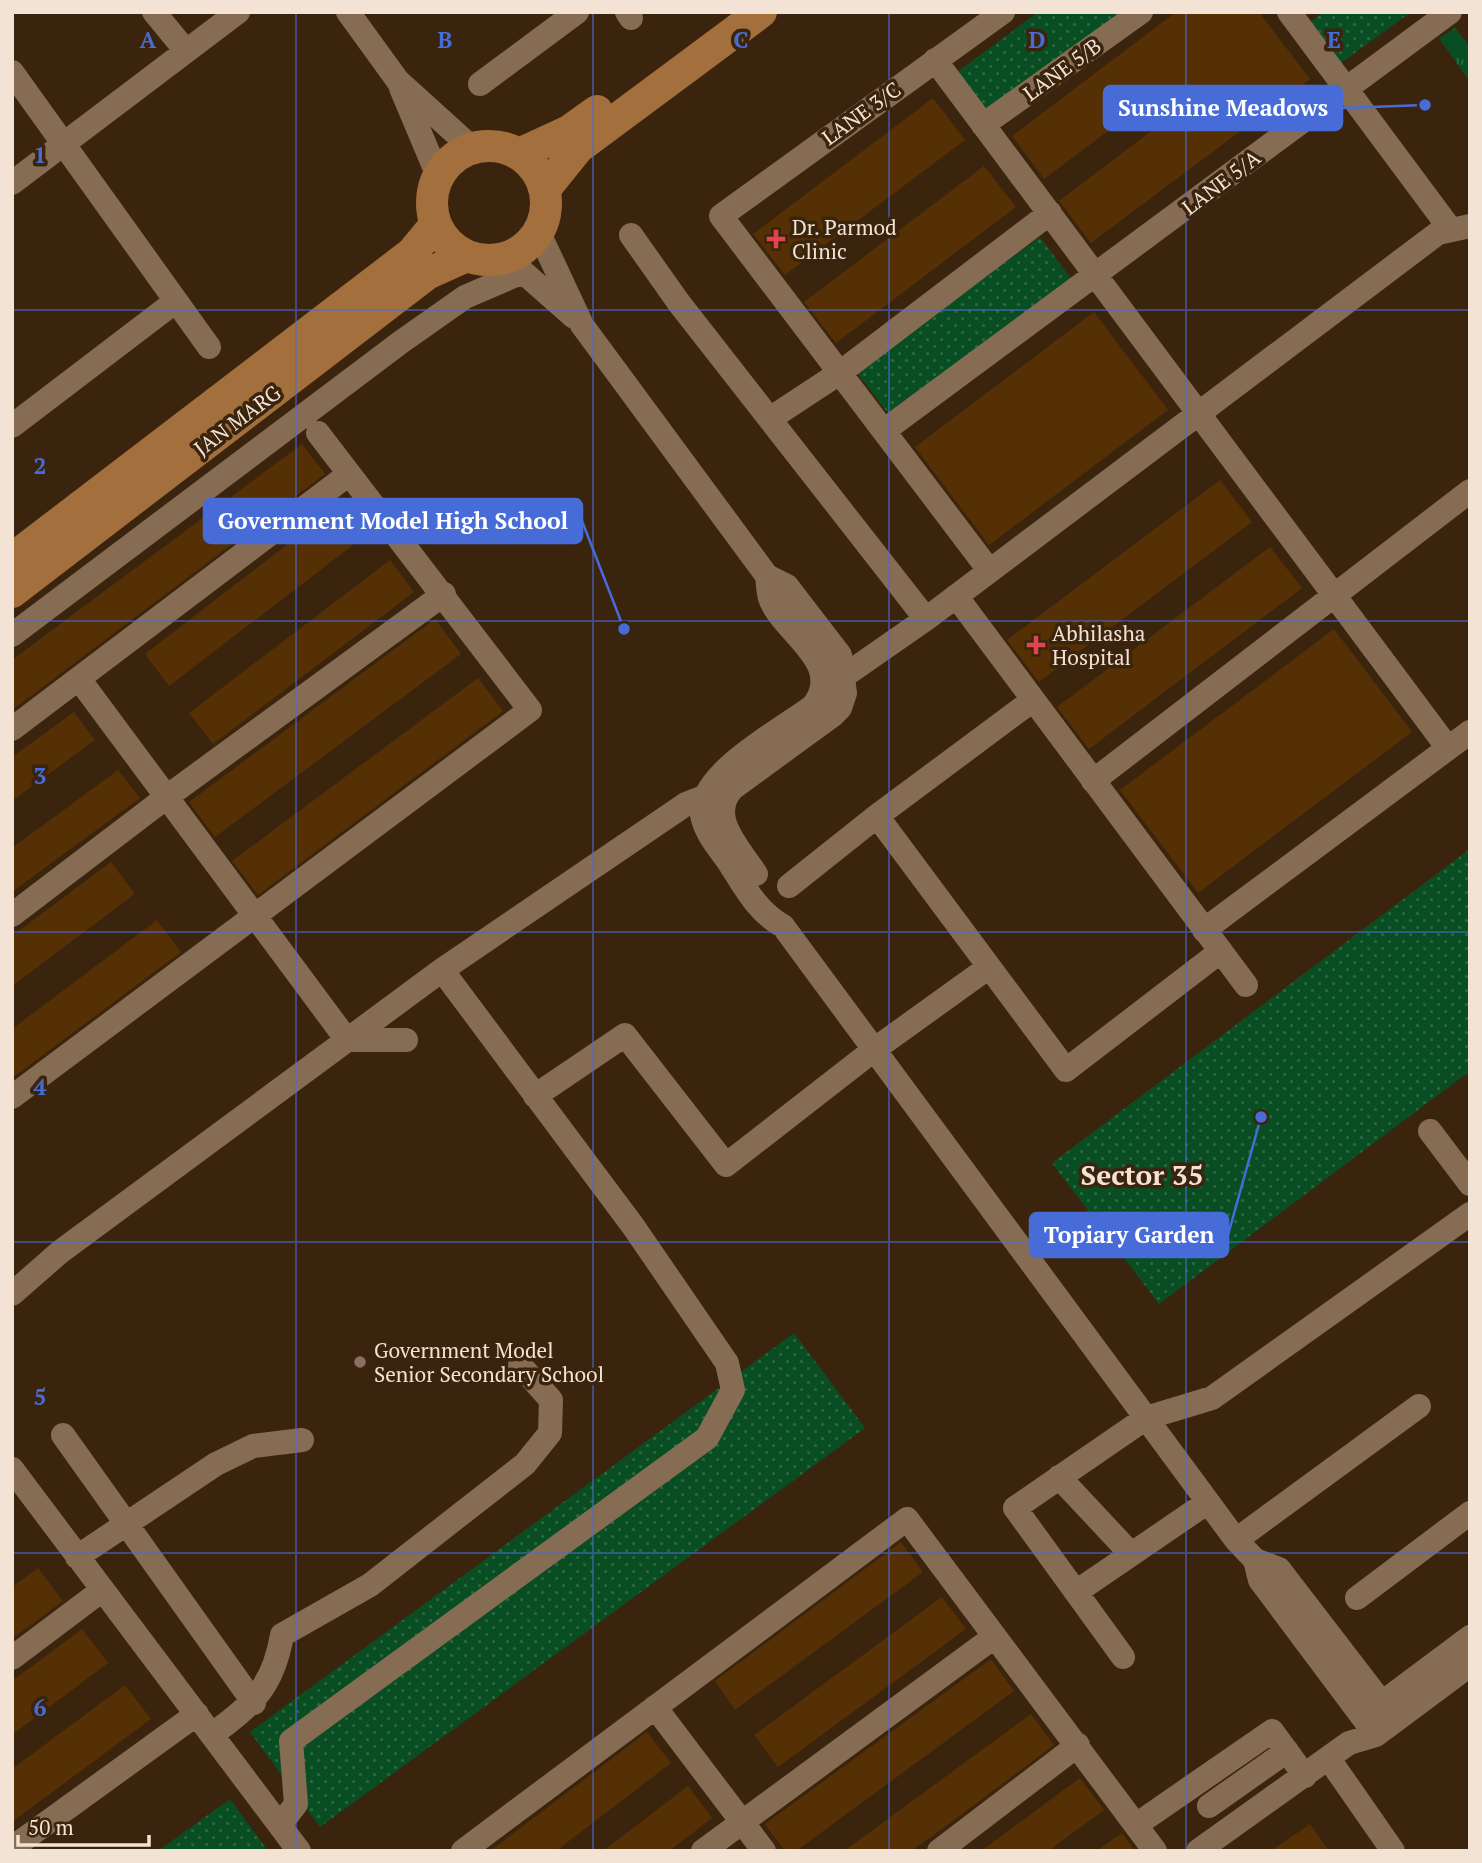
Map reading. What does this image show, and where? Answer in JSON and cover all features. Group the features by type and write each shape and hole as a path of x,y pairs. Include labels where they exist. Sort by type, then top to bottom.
{"main road":[{"path":"519,154 569,131 729,12"},
{"path":"545,189 578,148 761,12"},
{"path":"495,146 519,154 534,167 545,189 545,220 539,233 515,265 467,256 444,240 436,224 431,198 438,176 452,159 472,148 495,146"},
{"name":"JAN MARG","path":"12,559 412,253 436,224"},
{"name":"JAN MARG","path":"12,592 427,274 467,256"}],"street":[{"path":"154,12 186,51"},
{"path":"12,183 238,12"},
{"path":"348,12 398,81 472,148"},
{"path":"480,84 577,12"},
{"name":"LANE 3/C","path":"841,372 721,216 1003,12"},
{"name":"LANE 5/B","path":"983,125 1141,12"},
{"name":"LANE 5/A","path":"885,430 1450,12"},
{"path":"1292,13 1346,90 1460,228 1438,233 926,619 822,691 813,706 717,777 713,799 702,817 707,830 765,916 783,926 1236,1540 1255,1560 1279,1569 1379,1718"},
{"path":"935,60 1448,748"},
{"path":"12,72 66,143 209,347"},
{"path":"398,81 438,176"},
{"path":"771,418 841,372 1050,213"},
{"path":"12,1294 60,1252 442,970 687,804 713,799 733,788 840,708 845,693 845,676 840,655 787,586 767,576 582,325 539,233"},
{"path":"631,235 679,303 771,418 867,547 926,619"},
{"path":"12,635 272,442 401,342 515,265 582,325"},
{"path":"12,426 176,301"},
{"path":"841,372 989,570"},
{"path":"12,1097 530,710 444,594 318,433"},
{"path":"12,729 349,474"},
{"path":"1093,781 1470,491"},
{"path":"767,576 770,600 819,664 822,691"},
{"path":"12,915 168,796 444,594"},
{"path":"956,596 1246,985"},
{"path":"79,679 257,915 347,1040"},
{"path":"789,886 1032,700"},
{"path":"1205,930 1470,732"},
{"path":"877,816 1066,1070 1221,951"},
{"path":"536,1096 625,1035 726,1165 875,1049 989,967"},
{"path":"280,1825 296,1804 291,1741 707,1438 733,1390 727,1363 633,1226 442,970"},
{"path":"347,1040 406,1040"},
{"path":"1430,1131 1470,1184"},
{"path":"1123,1657 1015,1508 1146,1418 1212,1398 1470,1214"},
{"path":"212,1734 254,1703 277,1661 282,1635 370,1585 525,1464 550,1433 551,1401 520,1365"},
{"path":"1236,1540 1419,1406"},
{"path":"63,1435 254,1703"},
{"path":"77,1557 216,1464 253,1446 302,1440"},
{"path":"12,1469 101,1591 299,1851"},
{"path":"1059,1478 1131,1554"},
{"path":"1076,1592 1208,1502"},
{"path":"1357,1598 1470,1513"},
{"path":"463,1851 907,1519 1078,1745 1154,1851"},
{"path":"12,1658 101,1591"},
{"path":"703,1851 994,1637"},
{"path":"1198,1851 1329,1759 1470,1637"},
{"path":"1379,1718 1470,1665"},
{"path":"655,1707 764,1851"},
{"path":"12,1848 197,1714"},
{"path":"1136,1825 1272,1731 1305,1776"},
{"path":"939,1851 1078,1745"},
{"path":"1209,1806 1287,1751"},
{"path":"1329,1759 1393,1851"},
{"path":"1194,1785 1225,1832"}],"green space":[{"path":"1038,12 1128,12 988,115 956,73"},
{"path":"1323,12 1411,12 1341,63 1311,21"},
{"path":"1455,28 1470,47 1470,82 1439,38"},
{"path":"1040,237 1072,280 888,413 856,371"},
{"path":"1470,849 1470,1071 1159,1304 1052,1163"},
{"path":"794,1333 865,1428 320,1827 250,1732"},
{"path":"230,1799 268,1851 158,1851"}],"building":[{"path":"1176,12 1259,12 1310,79 1091,243 1059,201 1179,110 1163,90 1044,179 1012,136"},
{"path":"933,98 965,140 785,275 753,234"},
{"path":"984,166 1016,207 836,343 804,302"},
{"path":"1094,312 1168,410 989,545 915,447"},
{"path":"302,444 325,474 12,710 12,660"},
{"path":"1220,480 1252,522 1039,682 1007,640"},
{"path":"345,500 370,532 169,686 145,654"},
{"path":"1270,547 1302,588 1089,749 1057,707"},
{"path":"390,560 414,592 213,744 189,713"},
{"path":"435,619 461,654 215,837 189,802"},
{"path":"1334,629 1412,732 1198,893 1120,790"},
{"path":"478,678 503,711 258,895 232,861"},
{"path":"74,712 95,740 12,801 12,757"},
{"path":"118,770 140,798 12,892 12,848"},
{"path":"111,862 135,894 12,986 12,936"},
{"path":"157,920 181,952 12,1078 12,1029"},
{"path":"901,1542 923,1572 735,1710 715,1681"},
{"path":"38,1568 63,1601 12,1639 12,1587"},
{"path":"942,1597 966,1629 778,1767 754,1735"},
{"path":"82,1629 108,1663 12,1735 12,1681"},
{"path":"991,1659 1014,1691 796,1851 785,1851 765,1824"},
{"path":"125,1685 151,1719 12,1822 12,1769"},
{"path":"1031,1714 1054,1745 942,1829 911,1851 844,1851"},
{"path":"647,1732 671,1763 556,1851 490,1851"},
{"path":"1080,1778 1104,1810 1048,1851 981,1851"},
{"path":"688,1786 712,1818 694,1832 669,1851 603,1851"},
{"path":"1310,1824 1329,1851 1271,1851"},
{"path":"1122,1833 1135,1851 1097,1851 1113,1839"}],"place":[{"name":"Sunshine Meadows","path":"1425,105"},
{"name":"Dr. Parmod Clinic","path":"776,239"},
{"name":"Government Model High School","path":"624,629"},
{"name":"Abhilasha Hospital","path":"1036,645"},
{"name":"Topiary Garden","path":"1261,1117"},
{"name":"Government Model Senior Secondary School","path":"360,1362"}],"district":[{"name":"Sector 35","path":"1142,1174"}]}
